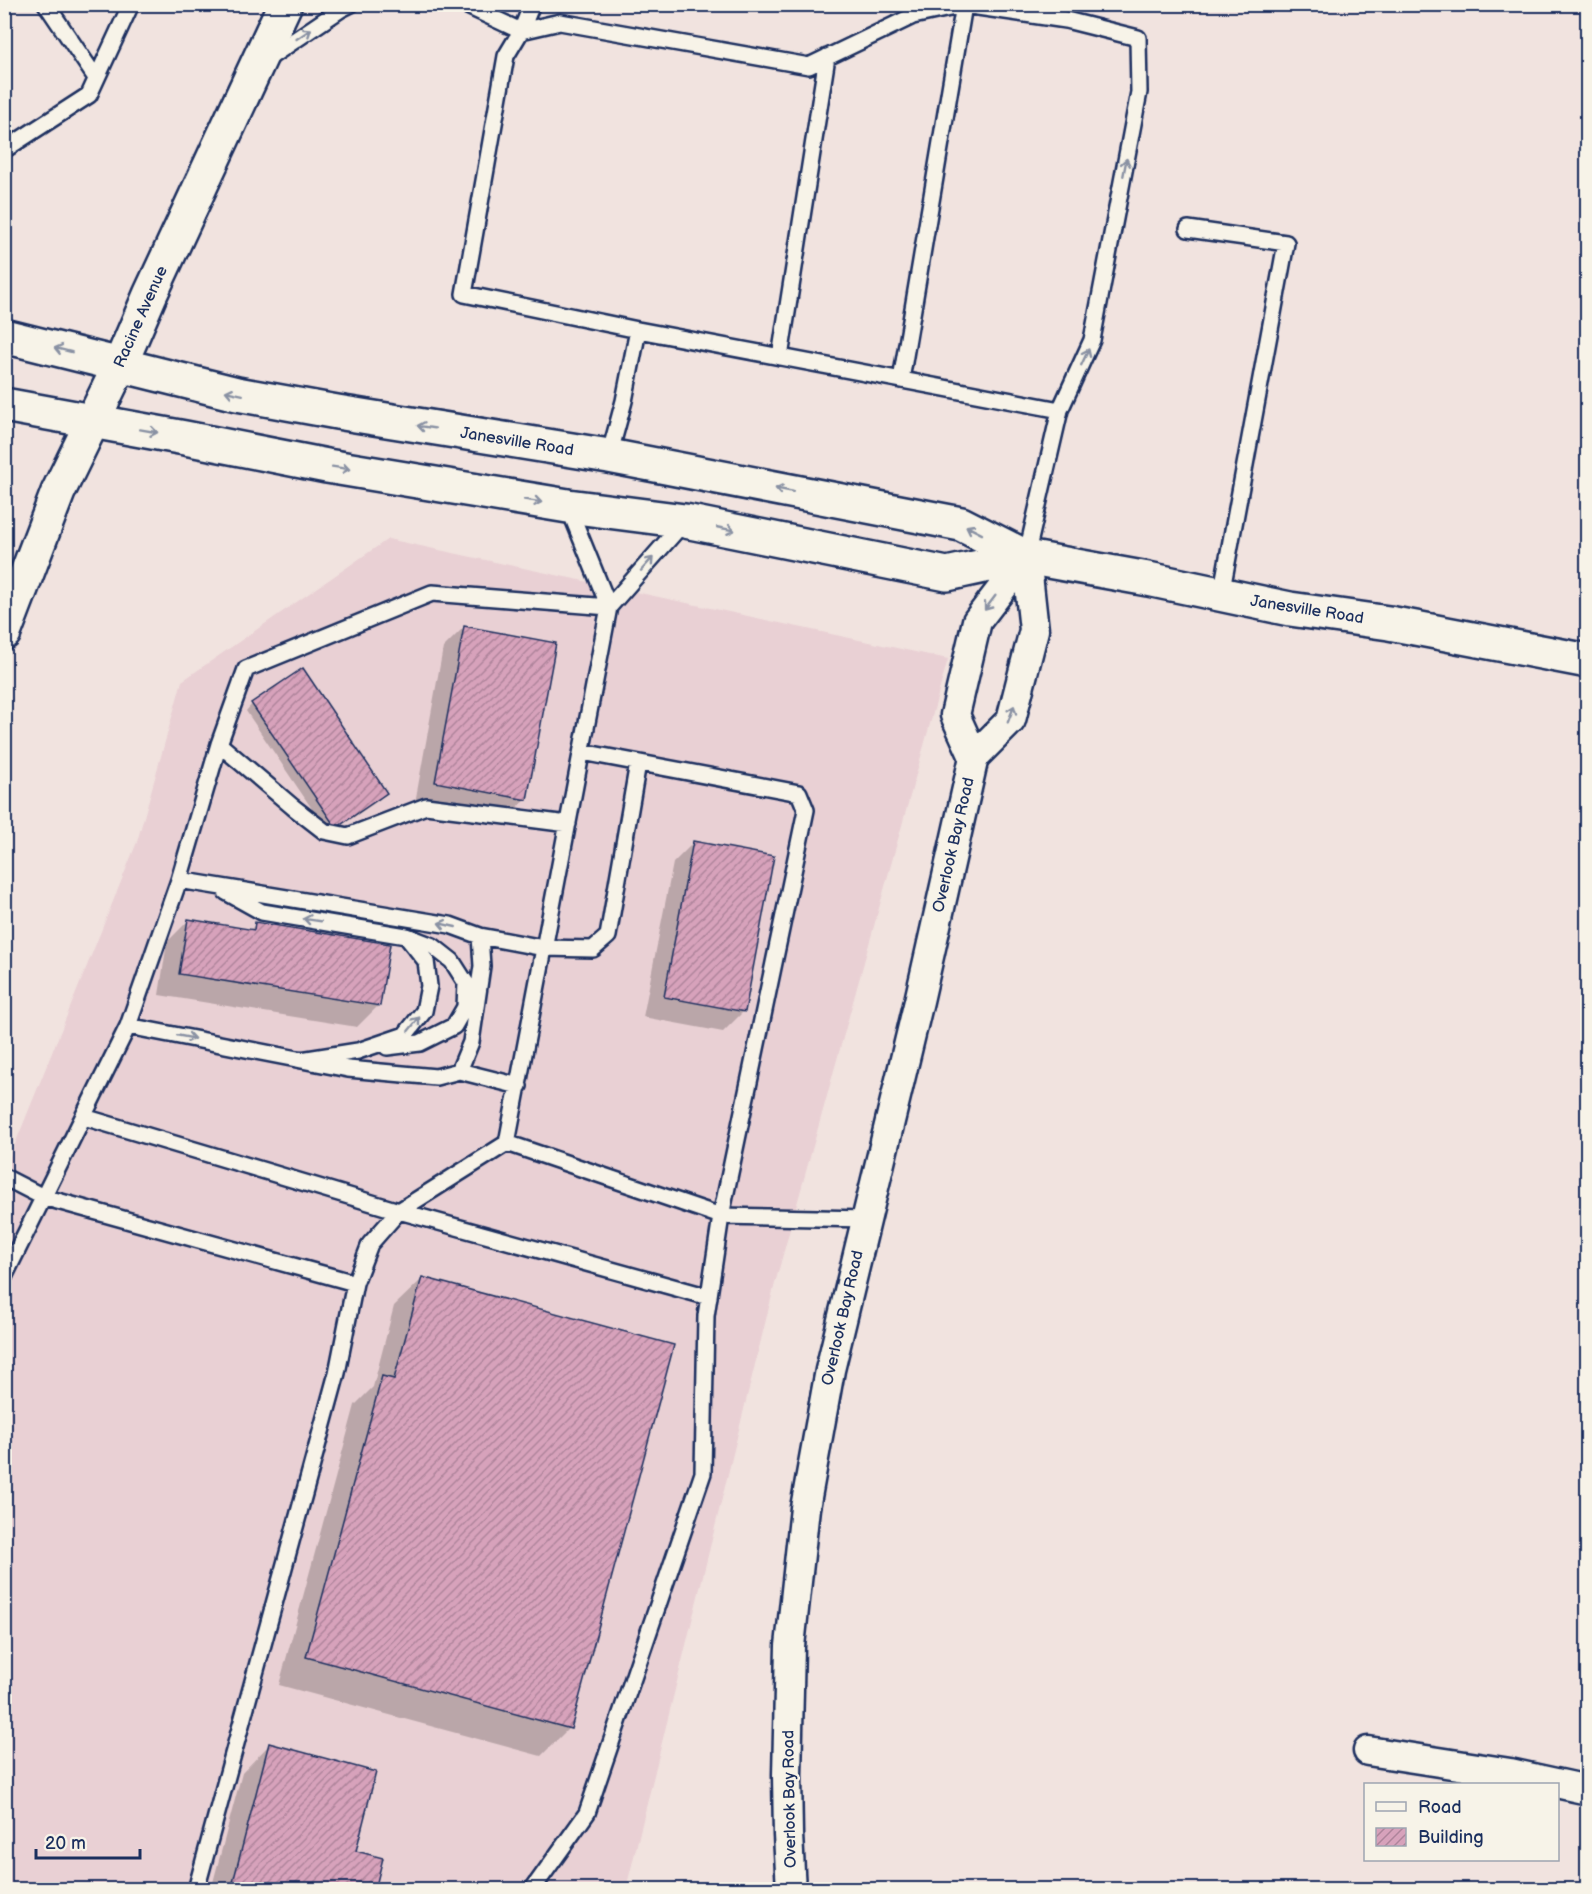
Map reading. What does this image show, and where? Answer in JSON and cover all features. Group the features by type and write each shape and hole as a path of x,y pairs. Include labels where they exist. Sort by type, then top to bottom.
{"main road":[{"name":"Racine Avenue","path":"4,633 58,492 120,365 285,4"},
{"name":"Janesville Road","path":"4,336 237,394 609,456 961,524 1026,557 1148,579 1290,609 1389,623 1587,661"},
{"name":"Janesville Road","path":"4,405 327,466 568,506 685,521 947,574 1026,557"}],"street":[{"name":"Overlook Bay Road","path":"974,757 955,715 977,621 1026,557"},
{"name":"Overlook Bay Road","path":"792,1890 787,1775 790,1646 805,1508 830,1370 974,757 1011,720 1034,630 1026,557"},
{"path":"1368,1751 1510,1773 1555,1783"},
{"path":"1559,1784 1587,1790"}],"lane":[{"path":"46,4 96,78"},
{"path":"4,150 89,95 131,4"},
{"path":"257,65 351,4"},
{"path":"463,4 521,31 560,21 809,66 913,16 964,5 1066,20 1138,38 1139,92 1092,340 1060,410 1026,557"},
{"path":"532,4 521,31 506,56 464,294 638,330 1060,410"},
{"path":"901,380 964,5"},
{"path":"780,357 826,57"},
{"path":"1188,229 1286,243 1221,595"},
{"path":"609,456 624,401 638,330"},
{"path":"568,506 609,607"},
{"path":"196,1890 337,1373 355,1283 370,1244 399,1211 507,1143 609,607 685,521"},
{"path":"4,1277 128,1026 179,880 219,744 246,669 432,593 609,607"},
{"path":"219,744 324,831 348,836 426,806 568,824"},
{"path":"531,1890 587,1813 703,1473 706,1316 721,1215 806,810 799,793 582,752"},
{"path":"179,880 450,925 480,936 544,948 593,949 608,936 638,763"},
{"path":"216,886 262,912 406,936 433,946 452,961 466,983 465,1007 454,1026 420,1043 301,1060"},
{"path":"358,1051 405,1035 424,1011 429,986 426,961 406,936"},
{"path":"459,1071 471,1042 482,966 480,936"},
{"path":"128,1026 348,1069 435,1077 459,1071 519,1086"},
{"path":"84,1117 399,1211 709,1297"},
{"path":"507,1143 721,1215 867,1219"},
{"path":"4,1177 43,1197 355,1283"}],"shaded area":[{"path":"388,539 948,659 774,1287 626,1889 5,1890 5,1169 137,842 182,681"}],"building":[{"path":"464,626 556,643 527,800 435,782"},
{"path":"303,668 387,793 336,828 251,703"},
{"path":"693,841 774,856 745,1012 664,997"},
{"path":"188,919 254,930 255,922 390,944 380,1006 179,974"},
{"path":"422,1277 674,1345 571,1729 306,1657 382,1376 394,1379"},
{"path":"269,1743 376,1772 356,1851 383,1858 375,1890 231,1890"}]}
